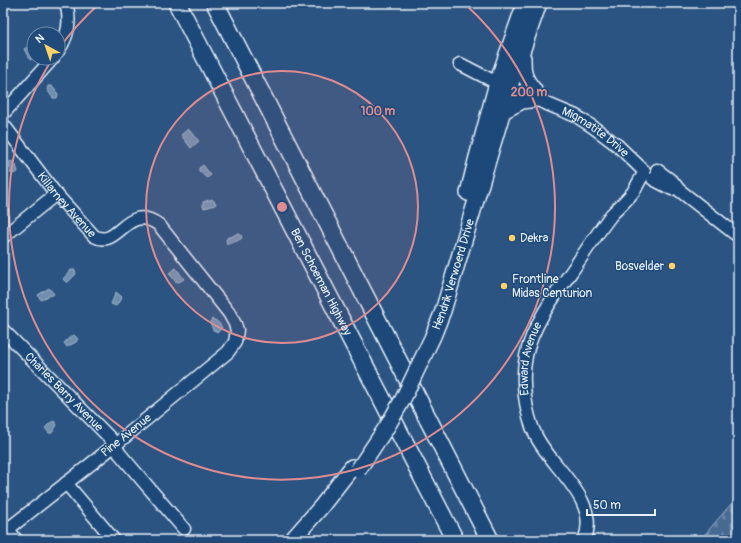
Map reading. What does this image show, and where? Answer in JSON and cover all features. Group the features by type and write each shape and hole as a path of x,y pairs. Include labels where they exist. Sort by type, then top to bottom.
{"highway":[{"name":"Ben Schoeman Highway","path":"178,3 455,540"},
{"path":"215,3 490,540"}],"main road":[{"name":"Hendrik Verwoerd Drive","path":"301,540 328,510 355,469 388,425 403,399 429,335 458,240 476,161 505,82 525,3"},
{"name":"Hendrik Verwoerd Drive","path":"429,335 443,310 450,289 503,111 505,82 523,49 539,3"},
{"path":"503,111 535,94 523,73 523,49"},
{"name":"Hendrik Verwoerd Drive","path":"292,540 355,469"}],"street":[{"path":"66,3 69,20 66,36"},
{"name":"Migmatite Drive","path":"460,64 479,73 535,94 560,101 587,115 618,136 650,173 673,182 679,190 738,236"},
{"path":"3,114 46,66"},
{"name":"Killarney Avenue","path":"3,124 56,194 90,232 98,238 106,239 112,237 127,224 138,218 144,218 154,222 166,233 229,313 237,330"},
{"name":"Edward Avenue","path":"584,540 587,535 588,518 584,503 542,447 533,429 526,401 524,378 526,355 535,329 559,289 598,232 613,213 650,173"},
{"path":"3,237 56,194"},
{"name":"Pine Avenue","path":"5,531 115,445 228,352 235,342 237,330"},
{"name":"Charles Barry Avenue","path":"4,334 110,438 120,454 184,529"},
{"path":"66,483 114,540"},
{"path":"5,531 16,540"}],"green space":[{"path":"738,496 738,540 700,540"}],"shaded area":[{"path":"48,86 52,86 58,94 57,98 53,98 47,90"},
{"path":"188,129 199,141 191,148 181,135"},
{"path":"12,161 16,165 18,172 13,174 10,173 11,170 7,163"},
{"path":"203,165 211,175 207,178 199,171 199,168"},
{"path":"212,199 216,203 215,205 205,208 203,207 203,202"},
{"path":"238,233 242,238 227,244 226,240 228,237"},
{"path":"176,268 184,279 179,282 175,281 169,273"},
{"path":"71,270 75,270 76,274 67,283 63,279"},
{"path":"49,288 54,294 41,300 38,295"},
{"path":"116,292 122,297 116,306 111,304"},
{"path":"212,319 218,322 222,328 218,332 213,330 210,322"},
{"path":"74,335 78,339 76,342 67,347 64,343"},
{"path":"54,421 57,425 52,433 49,433 45,428"}],"place":[{"name":"Dekra","path":"512,238"},
{"name":"Bosvelder","path":"672,266"},
{"name":"Frontline Midas Centurion","path":"504,286"}]}
